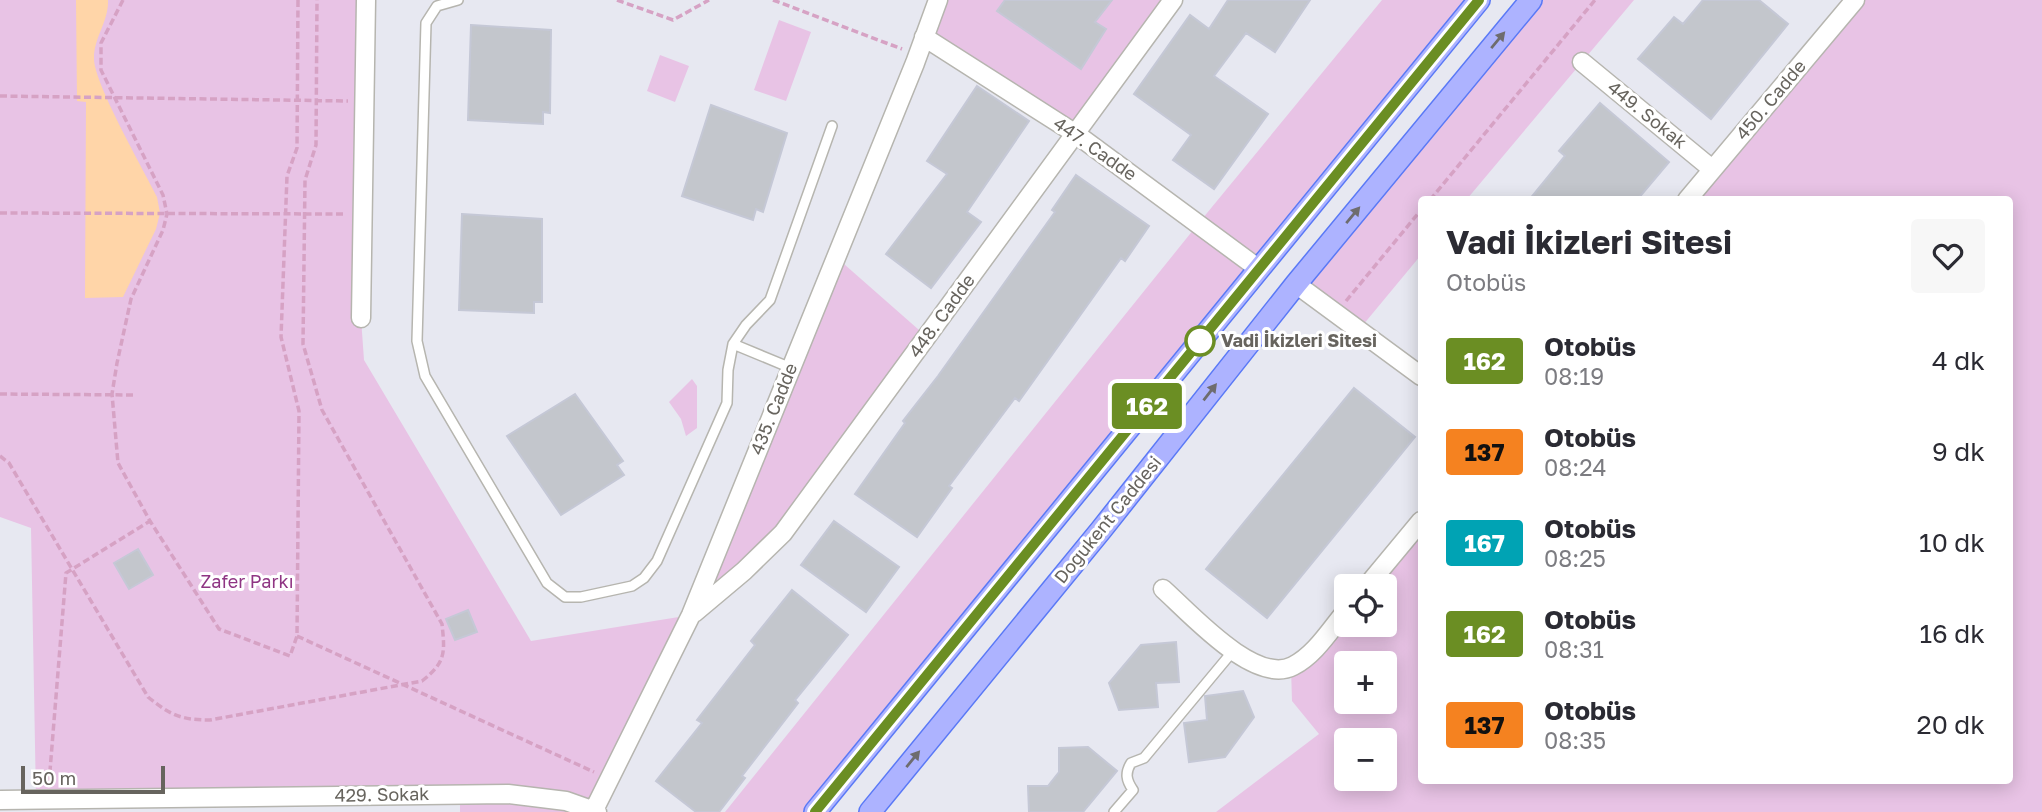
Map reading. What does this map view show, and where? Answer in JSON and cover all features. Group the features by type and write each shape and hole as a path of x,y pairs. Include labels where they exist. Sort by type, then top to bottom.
{"main road":[{"path":"815,812 1479,0"},
{"name":"Doğukent Caddesi","path":"870,812 1101,530 1296,284 1531,0"}],"street":[{"path":"361,318 366,0"},
{"name":"435. Cadde","path":"595,812 691,615 938,0"},
{"name":"448. Cadde","path":"691,615 744,571 783,533 1173,0"},
{"name":"450. Cadde","path":"1690,196 1855,0"},
{"name":"447. Cadde","path":"925,37 1076,134 1259,269"},
{"name":"449. Sokak","path":"1582,62 1712,169"},
{"path":"1296,284 1418,374"},
{"path":"1377,574 1418,525"},
{"path":"1163,589 1234,651 1266,669 1291,668 1308,657 1334,626"},
{"name":"429. Sokak","path":"0,800 48,799 172,805 515,794 566,801 595,812"}],"lane":[{"path":"458,0 437,6 426,23 417,341 425,376 547,583 565,597 581,597 632,586 644,578 657,561 727,403 728,370 733,344 746,325 770,300 832,125"},
{"path":"733,344 791,368"},
{"path":"1114,812 1133,790 1127,781 1126,771 1131,762 1144,758 1234,651"}],"path":[{"path":"123,0 101,43 101,71 163,195 165,214 163,230 131,299 112,394 118,463 150,522 219,629 290,656 297,636 299,411 281,337 287,176 297,148 298,0"},
{"path":"0,456 9,463 148,697 166,712 187,720 210,720 422,681 437,669 444,648 442,624 322,410 303,344 305,180 316,145 317,0"},
{"path":"617,0 673,20 709,0"},
{"path":"773,0 918,55"},
{"path":"1433,196 1595,0"},
{"path":"0,96 365,102"},
{"path":"0,213 363,214"},
{"path":"1335,314 1418,214"},
{"path":"0,394 135,395"},
{"path":"48,799 66,573 150,522"},
{"path":"297,636 610,779"}],"green space":[{"name":"Zafer Parkı","path":"0,0 366,0 361,318 364,360 531,641 691,615 597,812 460,812 460,794 36,799 31,528 0,517"},
{"path":"938,0 1173,0 1076,134 924,37"},
{"path":"1382,0 1475,0 810,812 725,812 1198,224"},
{"path":"1531,0 1634,0 1470,196 1418,196 1418,259 1358,331 1296,284"},
{"path":"1855,0 2042,0 2042,812 1216,812 1319,734 1292,701 1291,668 1334,634 1334,637 1397,637 1397,574 1377,574 1418,525 1418,784 2013,784 2013,196 1690,196"},
{"path":"779,20 811,32 786,101 754,90"},
{"path":"660,55 689,66 675,102 647,91"},
{"path":"836,257 927,337 783,533 691,615"},
{"path":"692,379 697,386 697,428 686,436 681,419 669,402"}],"shaded area":[{"path":"76,0 108,0 108,8 96,43 96,70 110,105 157,197 160,213 156,229 123,297 85,298 86,102 77,101"}],"building":[{"path":"1005,0 1112,0 1095,22 1106,29 1081,69 997,11"},
{"path":"1228,0 1310,0 1275,52 1246,33 1214,76 1268,114 1214,189 1173,160 1191,135 1134,94 1190,15 1209,29"},
{"path":"1703,0 1759,0 1788,24 1711,119 1638,59 1674,17 1683,24"},
{"path":"471,25 551,30 550,113 543,112 543,124 468,120"},
{"path":"977,86 1029,121 967,212 981,222 931,288 886,254 947,174 927,161"},
{"path":"1600,103 1669,162 1640,196 1532,196 1565,156 1559,151"},
{"path":"711,105 787,133 763,212 756,209 753,220 682,196"},
{"path":"1076,175 1149,226 1125,261 1121,258 1019,401 1015,398 949,486 952,488 917,537 855,494 905,423 903,421 1055,212 1052,210"},
{"path":"462,214 542,219 542,302 534,302 534,313 459,310"},
{"path":"1354,388 1415,437 1267,618 1206,569"},
{"path":"575,394 623,461 617,465 624,475 561,515 507,436"},
{"path":"834,521 899,567 866,612 801,565"},
{"path":"138,549 153,575 129,589 114,563"},
{"path":"792,590 848,635 795,700 798,703 742,776 745,778 719,812 696,812 656,781 702,723 697,720 755,645 751,641"},
{"path":"468,610 477,632 455,640 446,619"},
{"path":"1176,642 1179,682 1156,683 1158,707 1119,710 1109,683 1141,645"},
{"path":"1243,691 1254,717 1225,757 1189,762 1184,723 1207,720 1205,696"},
{"path":"1088,747 1117,771 1083,812 1029,812 1028,786 1048,786 1059,772 1059,748"}],"bus line":[{"name":"162","path":"815,812 1479,0"}],"place":[{"name":"Vadi İkizleri Sitesi","path":"1200,341"}]}
